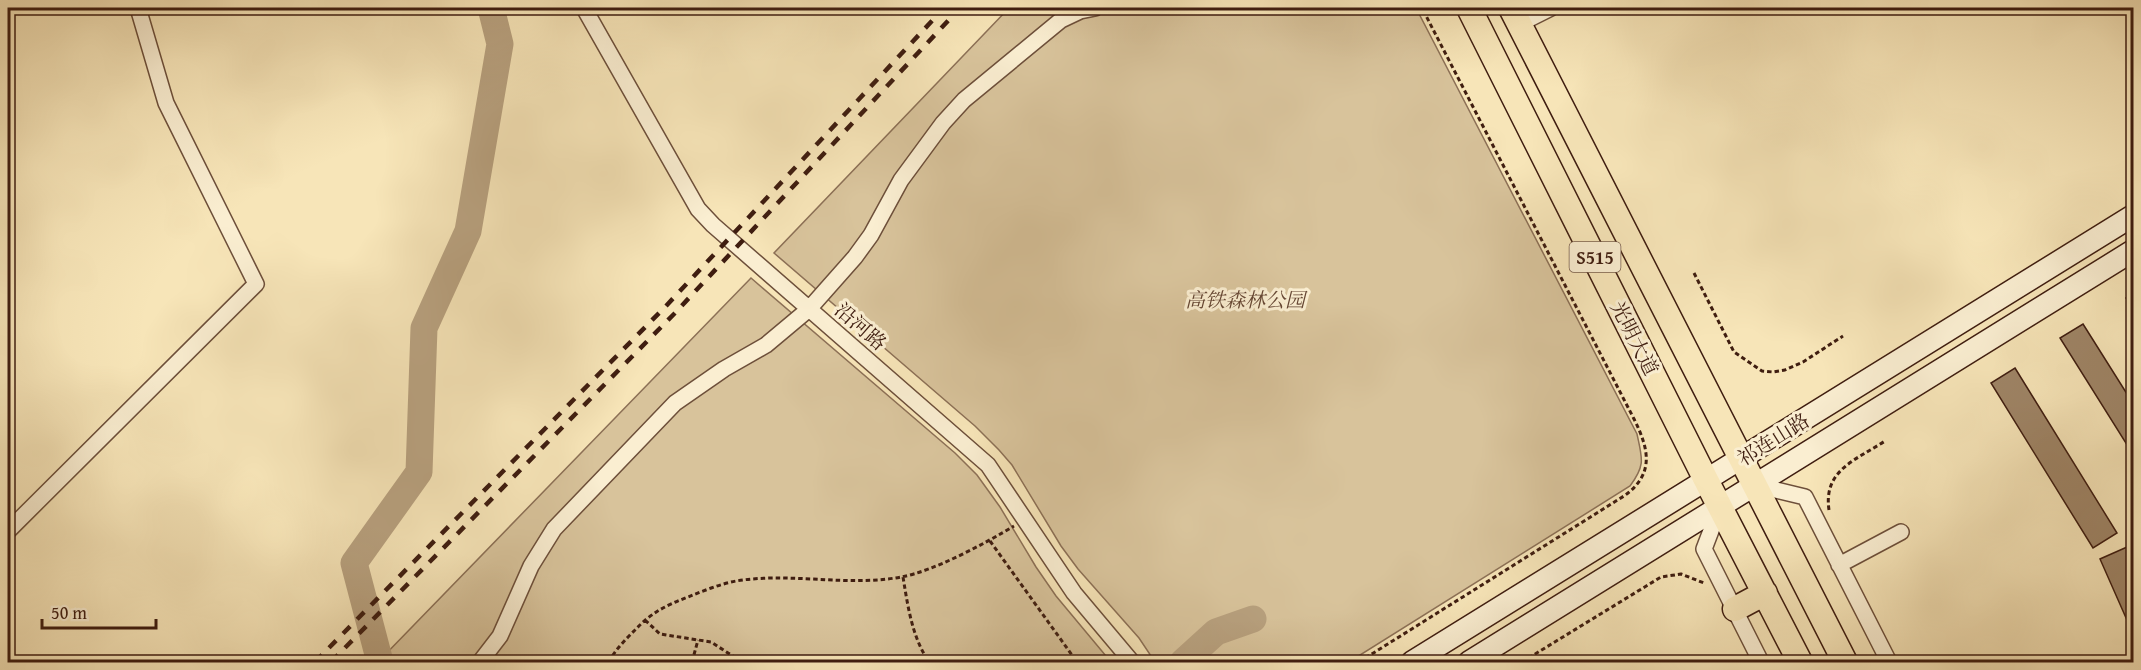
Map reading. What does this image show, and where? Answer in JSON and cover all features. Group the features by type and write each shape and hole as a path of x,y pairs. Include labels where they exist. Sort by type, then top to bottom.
{"main road":[{"name":"光明大道","path":"1469,8 1800,663"},
{"name":"光明大道","path":"1515,16 1845,663"},
{"name":"祁连山路","path":"1412,663 2133,215"},
{"name":"祁连山路","path":"1468,663 2133,250"},
{"path":"1735,609 1765,593"}],"street":[{"path":"8,531 256,284 166,103 138,8"},
{"name":"沿河路","path":"584,8 698,209 713,225 988,465 1074,593 1132,663"},
{"path":"480,663 500,636 531,566 554,529 675,403 724,369 766,345 809,309 855,257 871,235 901,180 963,100 1061,20 1080,11 1095,8"},
{"path":"1515,16 1551,8"},
{"path":"1755,485 1805,497 1889,663"},
{"path":"1720,507 1704,549 1761,663"},
{"path":"1839,565 1901,532"}],"path":[{"path":"1359,663 1624,496 1634,489 1646,470 1646,452 1642,435 1422,8"},
{"path":"1694,273 1734,352 1762,371 1785,370 1803,362 1843,336"},
{"path":"1829,512 1827,496 1829,485 1837,472 1885,441"},
{"path":"609,663 645,620 659,608 694,594 736,581 855,580 903,577 990,541 1025,519"},
{"path":"990,541 1077,663"},
{"path":"1522,663 1661,577 1671,574 1689,575 1702,581 1709,589"},
{"path":"903,577 919,647 930,663"},
{"path":"645,620 660,634 711,642 742,663"},
{"path":"692,663 698,640"}],"green space":[{"name":"高铁森林公园","path":"1009,8 1416,8 1637,434 1641,467 1630,486 1349,662 1155,662 1139,638 1078,569 1061,546 1012,465 999,450 975,426 774,253"},
{"path":"751,278 955,453 977,475 1056,596 1111,662 378,662"}],"building":[{"path":"2134,293 2134,310 2126,298"},
{"path":"2083,324 2134,405 2134,456 2060,338"},
{"path":"2015,368 2117,533 2093,548 1991,383"},
{"path":"2127,547 2134,563 2134,636 2100,559"}],"waterway":[{"path":"380,662 354,563 419,472 424,328 468,231 500,44 491,8"},
{"path":"1183,662 1216,632 1253,619"}],"railway":[{"path":"315,662 666,306 944,8"},
{"path":"331,662 674,314 960,8"}]}
